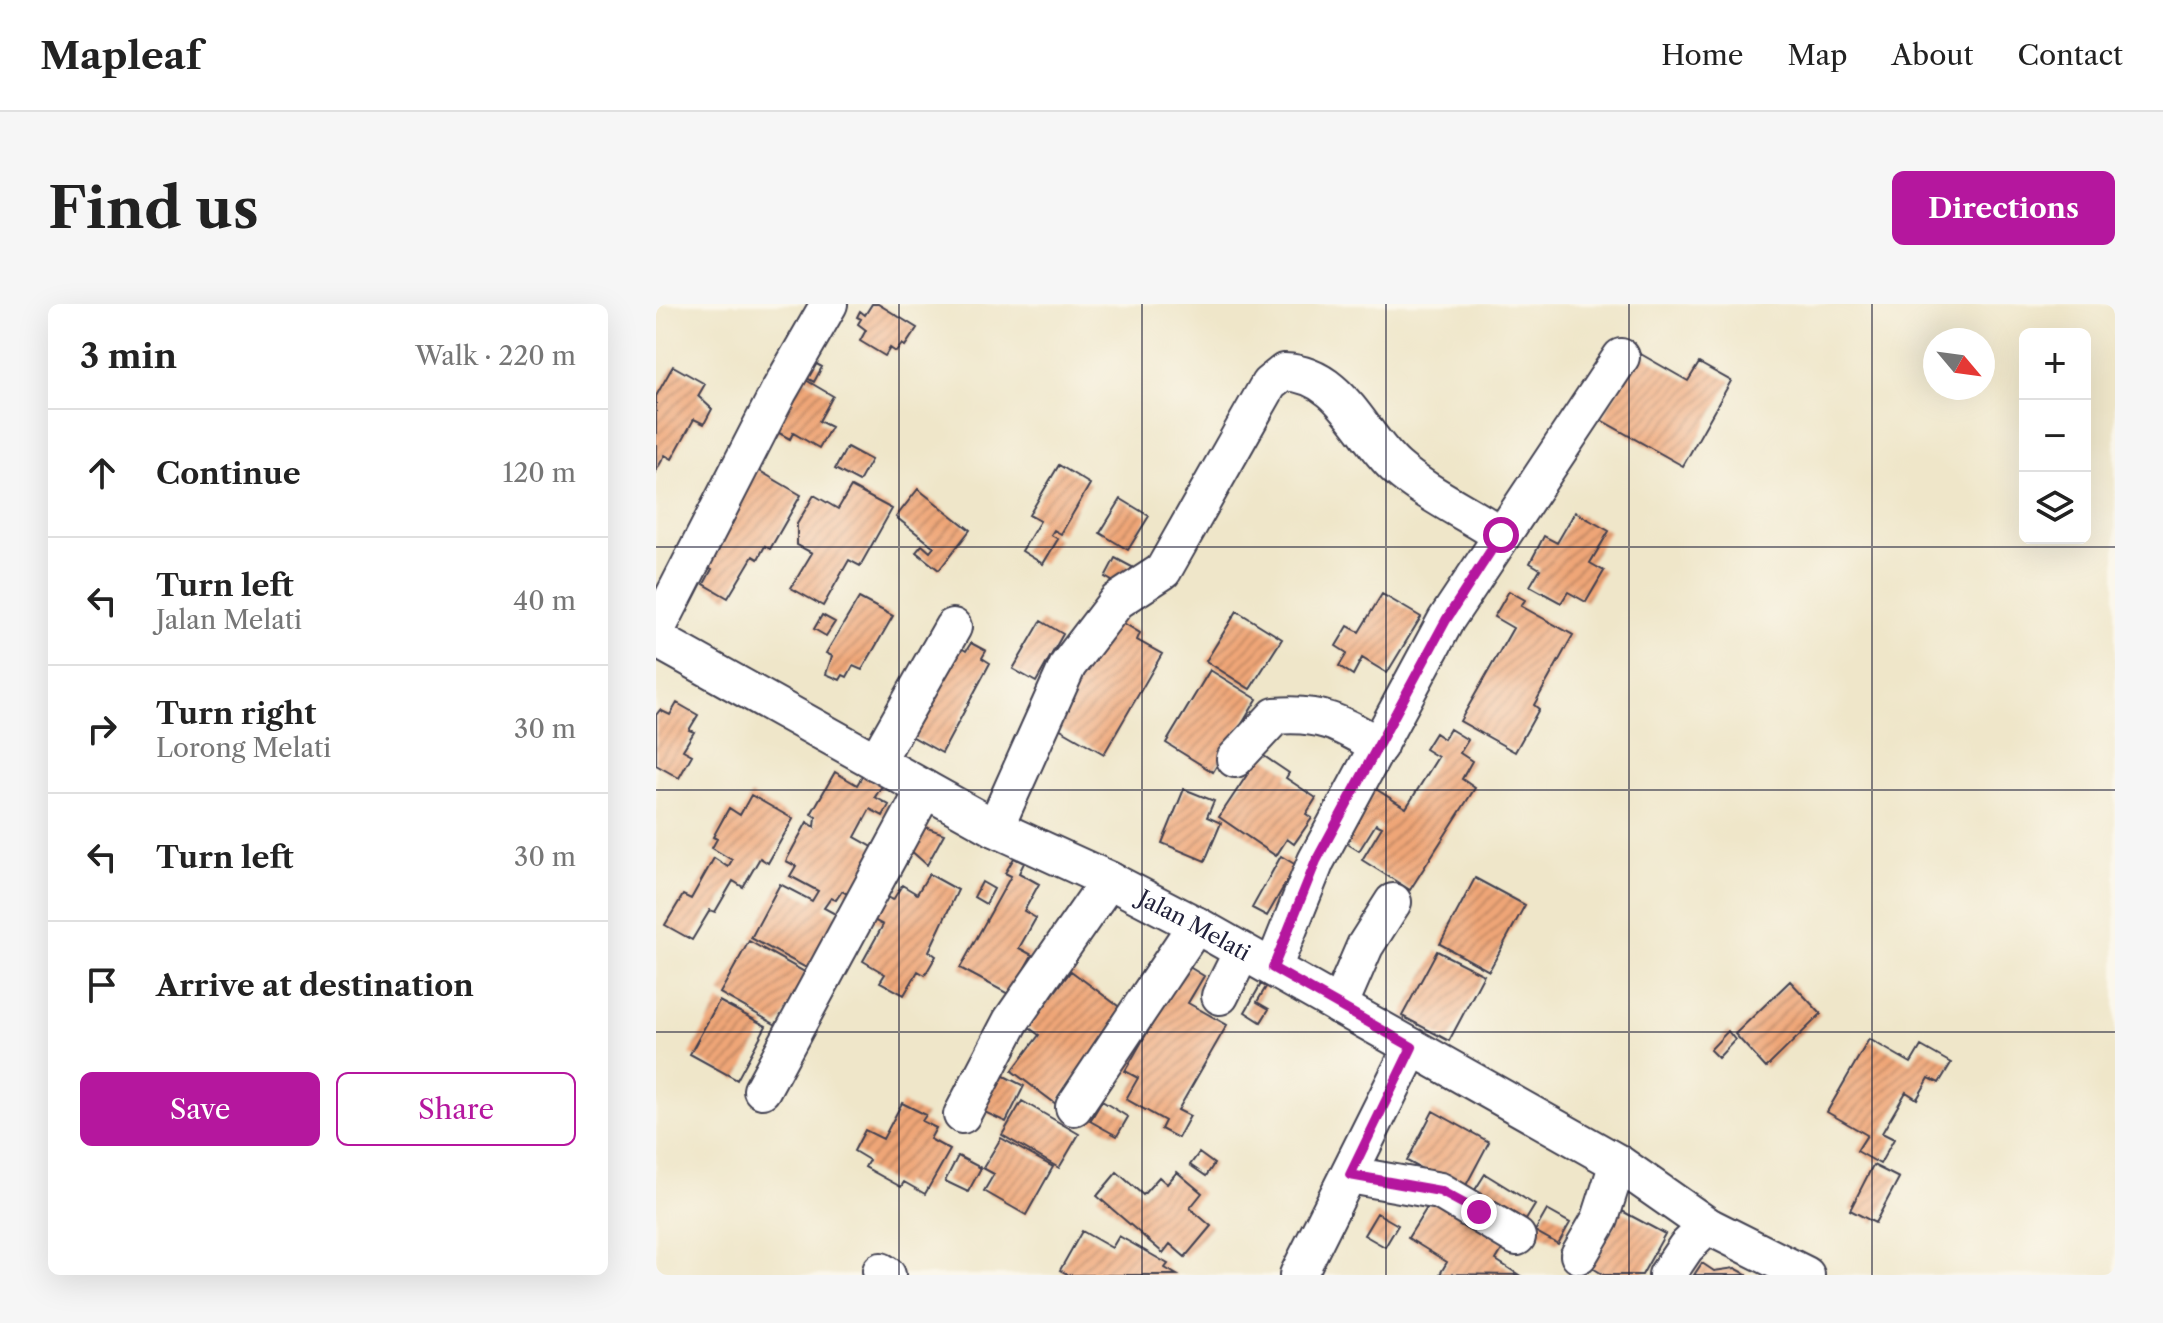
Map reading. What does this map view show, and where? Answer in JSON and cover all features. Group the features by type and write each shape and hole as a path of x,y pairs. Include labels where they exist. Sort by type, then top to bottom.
{"street":[{"path":"656,631 779,391 829,304"},
{"path":"1220,996 1258,960 1316,861 1446,620 1621,357"},
{"path":"995,828 1068,665 1117,601 1163,571 1269,384 1284,372 1303,372 1331,388 1397,468 1501,535"},
{"path":"876,762 953,627"},
{"name":"Jalan Melati","path":"656,639 995,828 1109,880 1196,925 1618,1163 1708,1226 1806,1275"},
{"path":"1235,759 1275,716 1303,714 1334,719 1379,746"},
{"path":"762,1090 925,789"},
{"path":"962,1115 1011,1021 1109,880"},
{"path":"1339,1006 1365,946 1393,902"},
{"path":"1074,1107 1196,925"},
{"path":"1298,1275 1412,1047"},
{"path":"1579,1255 1600,1219 1618,1163"},
{"path":"1350,1175 1440,1191 1517,1237"},
{"path":"1667,1275 1686,1247 1708,1226"}],"building":[{"path":"872,304 878,304 917,328 905,346 902,344 896,352 890,348 885,356 860,341 866,330 858,324 861,319 857,317 860,311 865,315"},
{"path":"1639,353 1688,381 1699,363 1731,381 1683,466 1601,420"},
{"path":"802,356 822,367 814,382 794,371"},
{"path":"673,366 705,384 698,396 712,409 704,424 694,419 672,459 665,455 656,471 656,396"},
{"path":"799,376 833,396 819,421 831,427 819,448 793,433 790,439 770,428"},
{"path":"847,447 871,460 859,482 835,469"},
{"path":"1059,465 1090,484 1061,534 1054,530 1051,535 1058,539 1043,564 1022,551 1040,521 1029,515"},
{"path":"751,466 801,495 770,549 765,546 758,559 753,556 728,598 704,584 712,569 701,564"},
{"path":"851,487 892,509 860,566 849,560 823,606 791,588 812,553 797,545 797,524 814,495 838,509"},
{"path":"918,489 970,530 939,570 916,552 922,545 930,552 934,547 896,517"},
{"path":"1121,499 1149,516 1128,550 1100,533"},
{"path":"1575,512 1609,531 1590,563 1604,571 1586,602 1568,592 1561,603 1530,586 1540,569 1530,563 1544,536 1557,543"},
{"path":"1115,558 1132,567 1121,586 1105,577"},
{"path":"1509,591 1525,600 1521,606 1573,635 1534,705 1539,709 1515,752 1460,721 1513,628 1494,617"},
{"path":"1382,594 1421,617 1387,673 1362,658 1353,675 1339,666 1347,653 1336,646 1348,626 1359,632"},
{"path":"859,598 893,616 862,670 853,666 847,677 843,675 840,680 826,674 832,656 826,653"},
{"path":"1237,611 1282,639 1250,689 1206,661"},
{"path":"822,615 835,622 826,636 814,629"},
{"path":"1112,616 1140,633 1137,640 1162,654 1104,754 1050,723"},
{"path":"1041,621 1063,634 1036,682 1013,669"},
{"path":"971,643 986,651 982,658 990,663 942,753 906,733 956,645 966,651"},
{"path":"1210,670 1257,699 1213,772 1166,743"},
{"path":"677,703 698,715 689,730 694,732 683,750 692,755 679,778 656,765 656,715 660,710 670,715"},
{"path":"1450,729 1468,740 1460,753 1472,761 1462,779 1475,788 1410,890 1362,860 1382,827 1376,824 1359,851 1338,838 1371,786 1406,808 1438,757 1425,749 1435,733 1444,739"},
{"path":"1261,754 1289,773 1286,778 1316,798 1306,814 1312,818 1294,844 1287,839 1276,856 1219,817"},
{"path":"835,772 857,785 863,775 882,786 875,797 889,805 883,816 870,809 855,837 876,849 853,897 842,891 836,900 831,898 824,908 839,916 810,970 751,938 780,884 812,901 818,891 790,876 796,866 786,861 807,822 815,827 816,817 811,814"},
{"path":"1184,789 1214,801 1207,817 1221,823 1205,861 1162,843"},
{"path":"751,795 793,819 768,863 760,858 743,887 733,881 715,912 710,910 692,940 665,925 683,895 691,899 714,858 728,867 732,860 712,848 717,839 713,837 729,808 740,815"},
{"path":"922,826 944,834 927,865 909,849"},
{"path":"1281,856 1296,865 1267,916 1252,908"},
{"path":"1014,858 1024,863 1019,873 1039,884 1024,911 1036,918 1019,948 1032,955 1010,995 960,968 1011,876 1005,873"},
{"path":"929,874 958,890 929,951 936,956 925,975 918,971 904,995 880,982 885,974 863,961 883,925 870,918 883,894 893,900 902,885 917,894"},
{"path":"1475,878 1525,905 1489,971 1440,944"},
{"path":"982,882 994,889 986,904 974,897"},
{"path":"749,941 808,974 778,1026 720,993"},
{"path":"1437,951 1484,975 1449,1041 1402,1016"},
{"path":"1186,965 1204,976 1188,1003 1227,1025 1178,1110 1190,1116 1178,1138 1161,1129 1165,1121 1126,1099 1138,1078 1125,1071"},
{"path":"1071,971 1126,1012 1056,1104 1012,1071 1039,1035 1028,1027"},
{"path":"1790,981 1821,1014 1766,1068 1735,1034"},
{"path":"1261,984 1266,987 1257,1002 1269,1009 1261,1022 1245,1012"},
{"path":"719,1001 766,1026 737,1080 690,1054"},
{"path":"1728,1031 1735,1040 1718,1058 1710,1050"},
{"path":"1869,1039 1911,1063 1921,1046 1951,1063 1939,1083 1929,1078 1917,1099 1906,1092 1882,1133 1894,1139 1880,1164 1857,1151 1867,1135 1827,1112"},
{"path":"996,1072 1024,1086 1006,1122 978,1109"},
{"path":"1022,1101 1079,1134 1059,1168 1002,1135"},
{"path":"1102,1101 1128,1117 1117,1136 1090,1121"},
{"path":"902,1103 926,1115 922,1121 936,1128 930,1139 950,1150 925,1194 904,1182 901,1187 865,1167 869,1160 854,1151 865,1130 883,1139"},
{"path":"1433,1111 1489,1142 1463,1191 1407,1161"},
{"path":"1001,1138 1053,1167 1026,1215 984,1191 994,1174 983,1168"},
{"path":"1199,1153 1214,1164 1206,1176 1190,1165"},
{"path":"958,1156 981,1168 968,1192 945,1181"},
{"path":"1873,1165 1899,1178 1875,1223 1850,1210"},
{"path":"1117,1172 1143,1195 1159,1177 1167,1184 1177,1172 1202,1193 1190,1208 1211,1226 1185,1257 1170,1244 1163,1253 1097,1196"},
{"path":"1485,1174 1535,1205 1526,1220 1475,1190"},
{"path":"1433,1198 1506,1243 1496,1260 1519,1275 1440,1274 1447,1262 1408,1238"},
{"path":"1547,1210 1570,1223 1558,1244 1535,1231"},
{"path":"1622,1211 1665,1234 1642,1275 1604,1275 1591,1267"},
{"path":"1377,1213 1398,1225 1385,1247 1364,1235"},
{"path":"1082,1231 1112,1248 1119,1236 1168,1264 1165,1268 1177,1275 1069,1275 1060,1270"},
{"path":"1702,1263 1714,1271 1735,1268 1748,1275 1694,1275"}],"route":[{"path":"1479,1212 1440,1191 1350,1175 1412,1047 1273,968 1316,861 1446,620 1501,535"}]}
